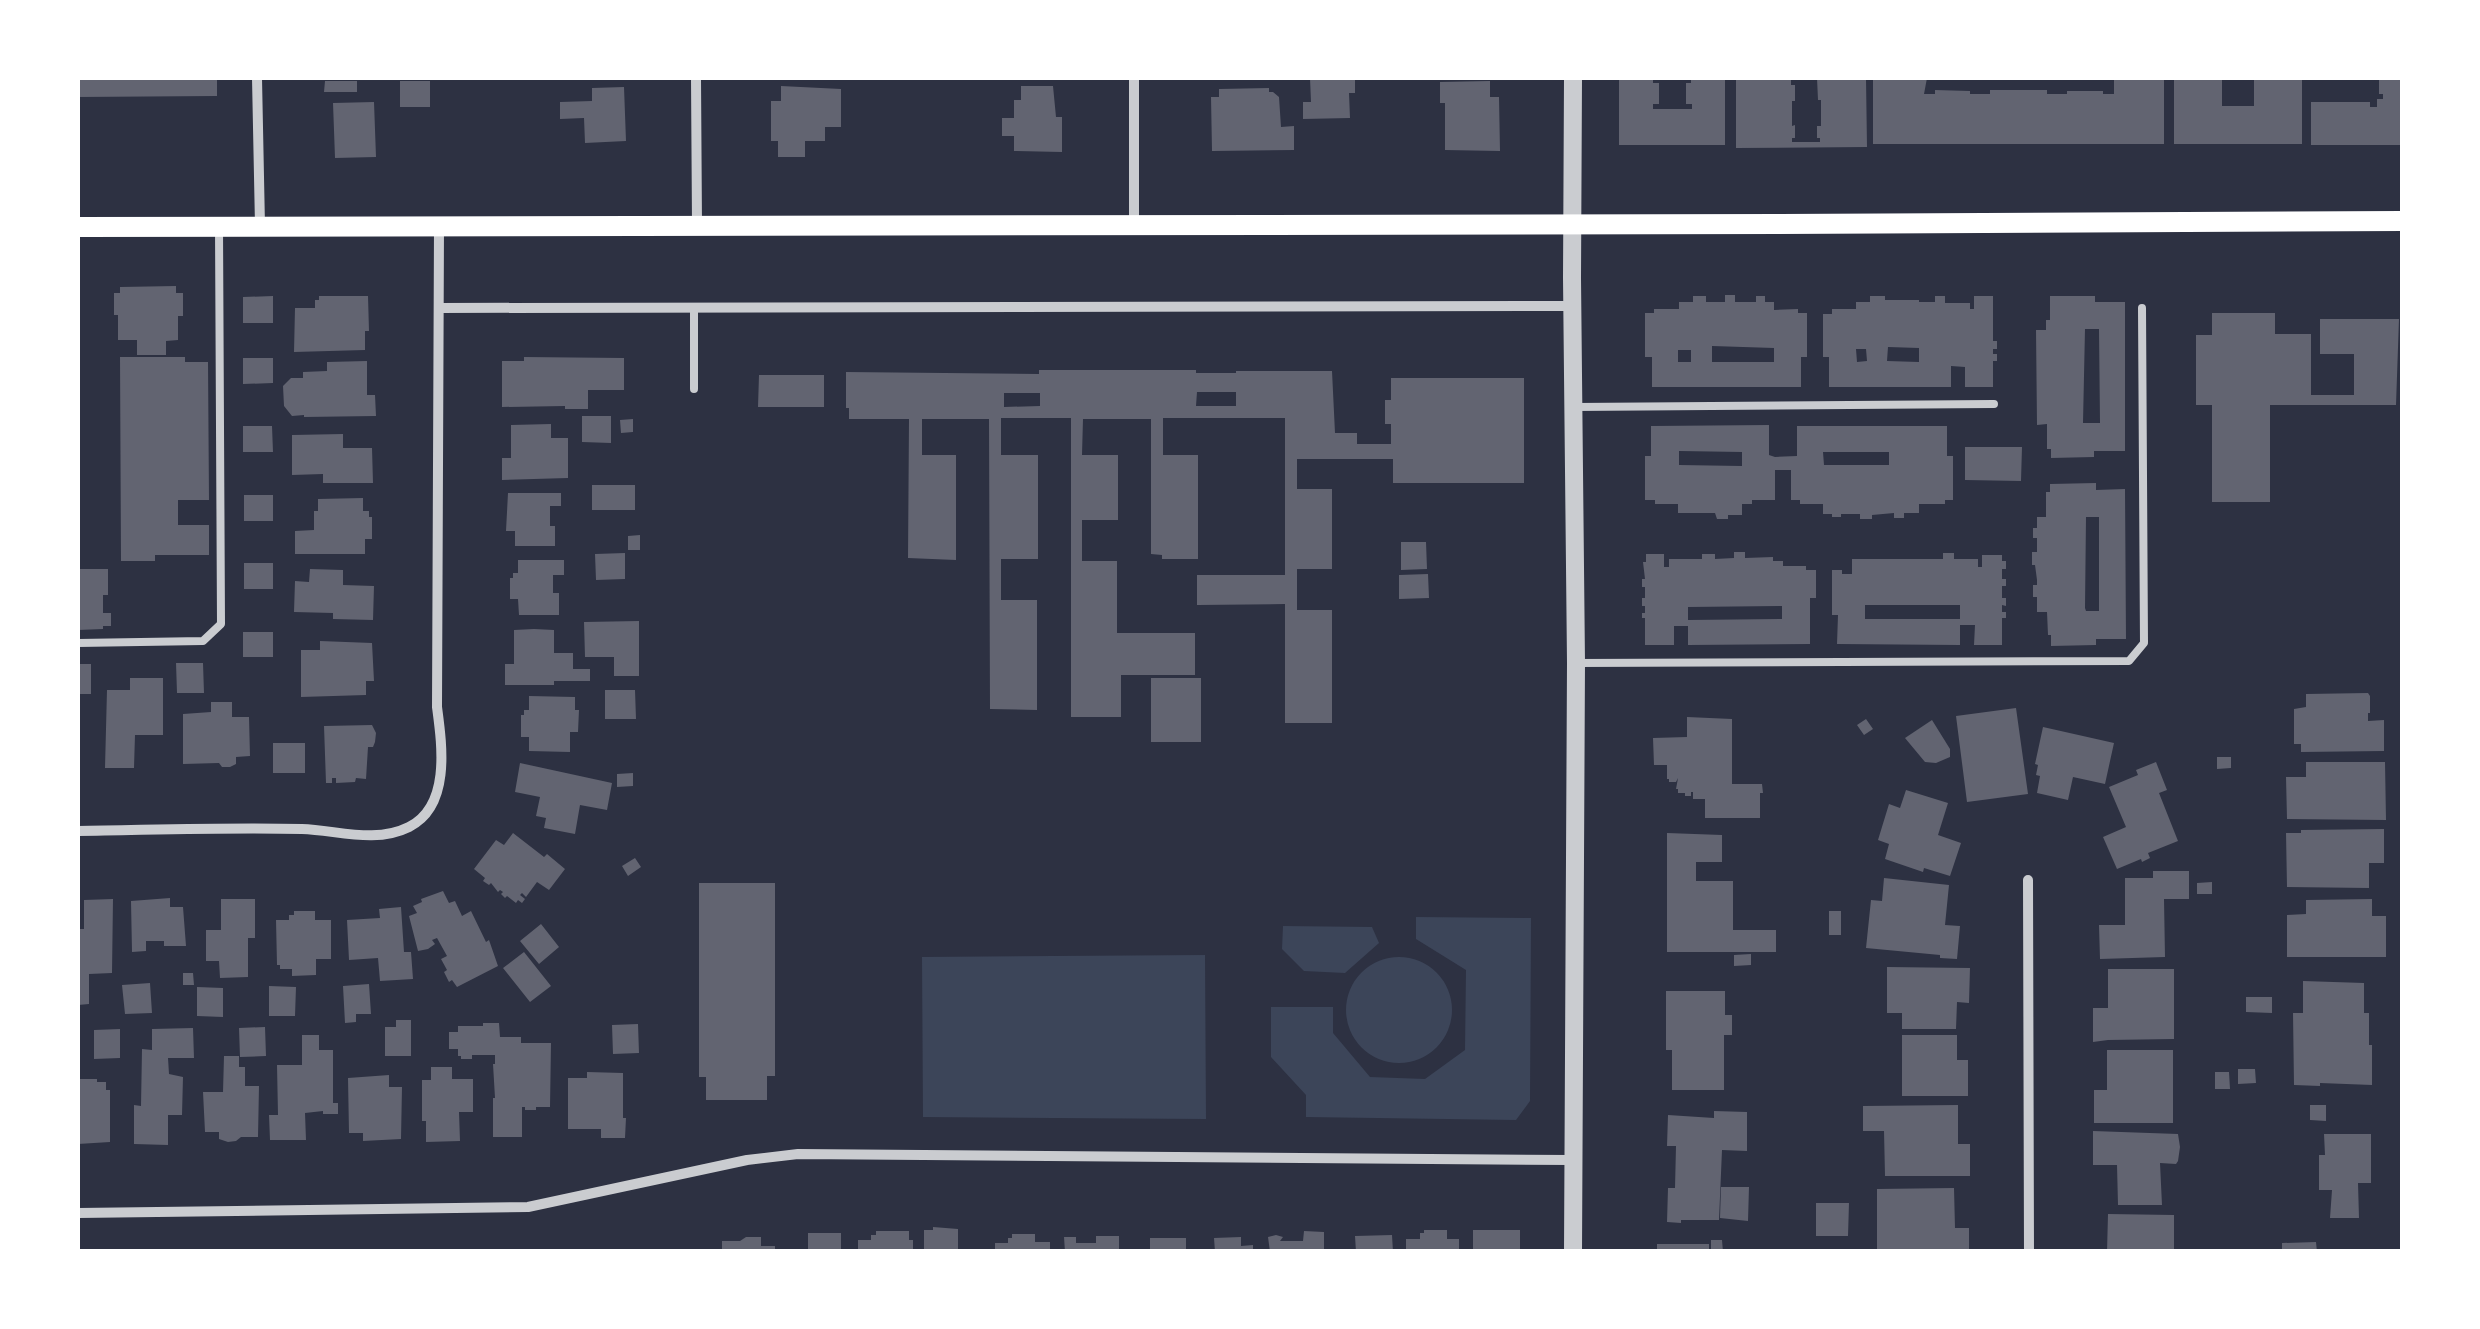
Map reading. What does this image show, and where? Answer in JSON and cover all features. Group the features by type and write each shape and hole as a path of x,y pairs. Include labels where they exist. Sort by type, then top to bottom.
{"main road":[{"path":"78,227 2402,220"}],"street":[{"path":"258,78 260,227"},
{"path":"696,78 697,225"},
{"path":"1134,78 1134,225"},
{"path":"1572,1252 1576,663 1573,78"},
{"path":"78,831 306,829 383,835 411,827 428,811 441,780 439,227"},
{"path":"439,308 1573,306"},
{"path":"2028,880 2029,1252"},
{"path":"78,1213 528,1207 747,1160 798,1154 1572,1160"}],"lane":[{"path":"78,643 203,641 221,624 220,227"},
{"path":"694,307 694,390"},
{"path":"1576,663 2129,661 2144,643 2142,308"},
{"path":"1574,407 1994,404"}],"shaded area":[{"path":"1416,917 1531,918 1530,1101 1516,1120 1306,1117 1306,1095 1271,1057 1271,1007 1333,1007 1333,1033 1370,1077 1425,1079 1465,1050 1466,970 1416,939"},
{"path":"1283,926 1372,927 1379,943 1345,973 1304,971 1282,949"},
{"path":"1205,955 1206,1119 923,1117 922,957"},
{"path":"1399,957 1419,961 1436,973 1448,990 1452,1010 1448,1030 1436,1047 1419,1059 1399,1063 1379,1059 1362,1047 1350,1030 1346,1010 1350,990 1362,973 1379,961"}],"building":[{"path":"78,78 217,78 217,96 78,97"},
{"path":"1310,78 1355,78 1355,93 1349,93 1350,118 1303,119 1303,102 1311,102"},
{"path":"1619,78 1653,78 1653,83 1659,83 1659,104 1653,104 1653,109 1692,109 1692,104 1686,104 1686,83 1691,83 1691,78 1725,78 1725,145 1619,145"},
{"path":"1736,78 1791,78 1791,85 1795,85 1792,142 1820,142 1817,78 1866,78 1867,147 1736,148"},
{"path":"1873,78 1927,78 1924,94 1935,94 1935,90 1990,94 1990,90 2047,90 2047,94 2114,94 2114,78 2164,78 2164,144 1873,144"},
{"path":"2174,78 2222,78 2222,106 2254,106 2254,78 2302,78 2302,144 2174,144"},
{"path":"2379,78 2402,78 2402,145 2311,145 2311,102 2370,102 2370,107 2377,107 2377,99 2383,99"},
{"path":"325,81 357,81 357,92 324,92"},
{"path":"400,81 430,81 430,107 400,107"},
{"path":"1490,81 1490,97 1499,97 1500,151 1445,150 1445,103 1440,103 1440,82"},
{"path":"781,86 841,89 841,127 825,127 825,141 805,141 805,157 778,157 778,141 771,141 771,101 781,101"},
{"path":"1021,86 1053,86 1056,117 1062,117 1062,152 1014,151 1014,136 1002,136 1002,118 1014,118 1014,100 1021,100"},
{"path":"624,87 626,141 585,143 584,118 560,119 560,102 592,101 592,88"},
{"path":"1269,88 1279,97 1281,127 1294,126 1294,150 1212,151 1211,97 1219,97 1219,89"},
{"path":"374,102 376,157 335,158 333,103"},
{"path":"176,286 176,293 183,293 178,340 166,341 166,355 137,355 137,340 118,340 114,293 120,293 120,287"},
{"path":"1725,295 1735,295 1735,302 1756,302 1756,296 1765,296 1765,302 1774,302 1774,310 1798,309 1798,313 1807,313 1807,357 1801,357 1801,387 1652,387 1652,357 1645,357 1645,313 1679,309 1679,302 1693,302 1693,296 1706,296 1706,302 1725,302","holes":["1712,346 1774,348 1774,362 1712,362","1678,350 1691,350 1691,362 1678,362"]},
{"path":"273,296 273,323 243,323 243,297"},
{"path":"319,296 368,296 365,350 294,352 295,308 315,308"},
{"path":"1870,296 1935,302 1935,296 1945,296 1945,303 1970,303 1970,309 1974,309 1974,296 1993,296 1993,341 1997,341 1997,349 1993,349 1993,354 1997,354 1997,361 1993,361 1993,387 1965,387 1965,367 1951,366 1951,387 1829,387 1829,357 1823,357 1823,314 1832,314 1832,309 1856,309 1856,302 1870,302","holes":["1888,347 1919,348 1919,362 1887,361","1856,349 1866,349 1867,361 1857,362"]},
{"path":"2050,296 2095,296 2095,302 2125,302 2125,451 2094,451 2094,457 2051,458 2047,424 2037,425 2036,330 2046,330 2046,320 2050,320","holes":["2085,329 2099,329 2100,423 2083,423"]},
{"path":"2212,313 2275,313 2275,334 2311,334 2311,395 2354,395 2354,354 2320,354 2320,319 2399,319 2396,405 2270,405 2270,502 2212,502 2212,405 2196,405 2196,335 2212,335"},
{"path":"120,357 185,357 185,362 208,362 209,500 178,500 178,525 209,525 209,555 155,555 155,561 121,561"},
{"path":"524,357 624,358 624,390 588,390 588,409 502,407 502,361 524,361"},
{"path":"243,358 273,358 273,383 243,384"},
{"path":"367,361 367,395 375,395 376,416 292,416 284,406 283,386 291,378 303,378 303,372 327,371 327,362"},
{"path":"1039,370 1332,371 1335,433 1357,433 1357,444 1391,444 1391,424 1385,424 1385,400 1391,400 1391,378 1524,378 1524,483 1393,483 1393,459 1297,459 1297,489 1332,489 1332,569 1297,569 1297,610 1332,610 1332,723 1285,723 1285,604 1197,605 1197,575 1285,575 1285,418 1163,418 1163,455 1198,455 1198,559 1162,559 1162,555 1151,554 1151,419 1083,419 1082,455 1118,455 1118,520 1082,520 1082,561 1117,561 1117,633 1195,633 1195,675 1121,675 1121,717 1071,717 1071,418 1001,418 1001,455 1038,455 1038,559 1001,559 1001,600 1037,600 1037,710 990,709 989,419 922,419 922,455 956,455 956,560 908,558 909,419 849,419 846,372 1039,374","holes":["1197,392 1236,392 1236,406 1196,406","1004,393 1040,393 1040,406 1004,407"]},
{"path":"759,375 824,375 824,407 758,407"},
{"path":"582,416 611,416 611,443 582,442"},
{"path":"633,419 633,432 621,433 620,420"},
{"path":"551,424 551,438 568,438 568,478 502,480 502,458 511,458 511,425"},
{"path":"1769,425 1769,455 1775,457 1797,456 1797,426 1947,426 1947,456 1953,456 1953,500 1945,500 1945,504 1919,504 1919,513 1904,513 1904,518 1894,518 1894,513 1872,515 1872,519 1860,519 1860,514 1832,517 1823,514 1823,504 1791,500 1791,470 1775,470 1775,500 1742,504 1742,515 1717,519 1715,513 1678,513 1678,504 1645,500 1645,456 1651,456 1651,426","holes":["1679,451 1742,452 1742,466 1679,465","1823,452 1889,452 1889,465 1824,465"]},
{"path":"243,426 272,426 273,452 243,452"},
{"path":"343,434 343,448 372,448 373,483 323,483 323,474 292,475 292,435"},
{"path":"1965,447 2022,447 2021,481 1965,480"},
{"path":"2096,483 2096,490 2125,489 2126,639 2096,639 2096,645 2051,646 2047,612 2037,612 2037,597 2033,597 2037,580 2032,565 2032,552 2037,552 2033,528 2037,528 2037,517 2046,517 2046,492 2050,492 2050,484","holes":["2086,517 2099,517 2099,611 2086,611"]},
{"path":"592,485 635,485 635,510 592,510"},
{"path":"508,493 561,493 561,506 550,506 555,546 515,546 515,531 506,531"},
{"path":"244,495 273,495 273,521 244,521"},
{"path":"363,498 363,511 369,511 372,517 372,539 365,539 365,554 295,554 295,531 314,530 318,499"},
{"path":"640,535 640,550 628,550 628,536"},
{"path":"1401,542 1426,542 1427,569 1401,570"},
{"path":"1734,552 1745,552 1745,558 1773,557 1773,561 1783,561 1783,566 1816,570 1816,598 1810,598 1810,644 1688,645 1688,626 1674,626 1674,645 1645,645 1642,579 1646,554 1664,554 1664,567 1669,567 1669,559 1702,559 1702,554 1715,554 1715,559 1734,558","holes":["1782,606 1782,619 1688,620 1688,607"]},
{"path":"625,553 625,579 596,580 595,554"},
{"path":"1943,553 1954,553 1954,559 1978,559 1978,567 1982,567 1982,555 2002,555 2002,561 2006,561 2006,569 2002,569 2006,586 2002,586 2002,598 2006,598 2006,606 2002,605 2002,612 2006,612 2006,618 2002,618 2002,645 1974,645 1975,625 1960,625 1960,645 1837,644 1838,615 1832,615 1832,570 1852,574 1852,559 1943,559","holes":["1865,605 1960,605 1960,619 1865,619"]},
{"path":"518,560 564,560 564,575 553,575 553,593 559,593 559,615 519,615 518,599 510,599 510,578 518,573"},
{"path":"244,563 273,563 273,589 244,589"},
{"path":"78,569 108,569 103,613 111,613 111,626 78,630"},
{"path":"310,569 343,570 343,585 374,586 373,620 333,619 333,613 294,612 295,581 309,582"},
{"path":"1428,574 1429,598 1399,599 1399,575"},
{"path":"639,621 639,676 614,676 614,657 585,657 584,622"},
{"path":"514,630 554,630 554,653 573,653 573,669 590,669 590,681 505,685 505,664 514,664"},
{"path":"243,632 273,632 273,657 243,657"},
{"path":"320,641 372,643 374,681 366,681 366,695 301,697 301,650 320,650"},
{"path":"176,663 203,663 204,693 177,693"},
{"path":"78,664 91,664 91,694 78,694"},
{"path":"130,678 163,678 163,735 135,735 134,768 105,768 107,690 130,690"},
{"path":"1151,678 1201,678 1201,742 1151,742"},
{"path":"605,690 635,690 636,719 605,719"},
{"path":"2368,693 2368,721 2384,720 2384,751 2301,752 2301,744 2294,744 2294,709 2306,707 2306,694"},
{"path":"529,696 575,697 578,732 570,732 570,752 529,751 529,737 521,737 521,715 529,710"},
{"path":"211,702 232,702 232,717 249,717 250,756 236,757 236,764 230,767 219,763 183,764 183,714 211,712"},
{"path":"2016,708 2028,794 1967,802 1956,716"},
{"path":"1687,717 1732,719 1732,784 1762,784 1760,818 1705,818 1705,799 1693,799 1693,792 1691,796 1678,793 1678,778 1669,782 1667,765 1654,765 1653,738 1687,737"},
{"path":"1866,719 1873,729 1864,735 1857,725"},
{"path":"1932,720 1950,749 1950,757 1936,763 1925,762 1905,738"},
{"path":"372,725 375,742 368,747 366,779 336,783 336,778 332,778 332,783 326,783 324,726"},
{"path":"2043,727 2114,743 2105,784 2073,777 2068,800 2037,793 2040,776 2036,775 2035,764"},
{"path":"273,743 305,743 305,773 273,773"},
{"path":"2217,757 2231,757 2231,768 2217,769"},
{"path":"2156,762 2167,790 2159,793 2178,841 2148,853 2150,858 2142,862 2141,859 2117,869 2103,837 2126,827 2109,787 2138,775 2136,770"},
{"path":"2306,762 2385,762 2386,820 2287,819 2286,777 2306,777"},
{"path":"520,763 612,783 607,810 580,805 575,834 544,828 546,818 536,816 540,797 515,792"},
{"path":"633,773 633,786 617,787 617,774"},
{"path":"1906,790 1948,803 1938,835 1961,843 1950,876 1885,859 1889,844 1878,840 1889,804 1900,808"},
{"path":"2384,829 2384,863 2369,863 2369,888 2287,887 2286,833"},
{"path":"513,833 565,869 549,890 537,882 526,897 522,893 522,903 505,898 503,892 483,881 485,878 474,869 496,840 504,845"},
{"path":"1667,833 1722,835 1722,862 1696,862 1696,881 1733,881 1733,930 1776,930 1776,952 1667,952"},
{"path":"635,858 641,867 628,876 622,866"},
{"path":"2153,871 2189,871 2189,899 2164,899 2165,957 2100,959 2099,925 2125,925 2125,878 2153,878"},
{"path":"1884,878 1949,885 1945,925 1960,926 1957,959 1866,948 1871,900 1882,901"},
{"path":"2212,882 2212,894 2197,894 2197,883"},
{"path":"699,883 775,883 775,1076 767,1076 767,1100 706,1100 706,1077 699,1077"},
{"path":"443,891 449,903 455,901 462,916 471,911 486,942 489,940 498,966 457,987 444,972 447,970 441,959 447,956 437,938 428,949 418,951 409,916 417,913 413,906 421,899"},
{"path":"170,898 170,907 183,907 186,946 146,941 146,951 132,952 131,901"},
{"path":"113,899 112,973 89,974 89,1004 78,1005 78,929 84,929 84,900"},
{"path":"221,899 255,899 255,938 248,938 248,977 220,978 219,961 206,961 206,930 221,930"},
{"path":"2372,899 2372,916 2386,916 2386,957 2287,957 2287,915 2306,914 2306,900"},
{"path":"401,907 404,952 411,952 413,979 380,981 378,958 349,960 347,920 380,918 379,909"},
{"path":"294,911 315,911 315,920 331,920 331,959 316,959 316,975 292,976 292,969 280,969 277,965 276,920 289,920"},
{"path":"1829,911 1841,911 1841,935 1829,935"},
{"path":"541,924 559,947 539,964 520,941"},
{"path":"524,952 551,986 530,1002 503,968"},
{"path":"1751,954 1751,965 1734,966 1734,955"},
{"path":"1887,967 1970,968 1969,1003 1957,1002 1956,1029 1902,1029 1902,1013 1887,1013"},
{"path":"2108,969 2174,969 2174,1039 2093,1042 2093,1008 2108,1008"},
{"path":"183,973 193,973 194,985 183,985"},
{"path":"2303,981 2364,983 2364,1013 2369,1013 2372,1045 2372,1085 2294,1085 2293,1013 2303,1013"},
{"path":"150,983 152,1013 125,1014 122,985"},
{"path":"369,984 371,1014 356,1014 356,1022 345,1023 343,986"},
{"path":"269,986 296,987 295,1016 269,1016"},
{"path":"197,987 223,988 223,1017 197,1016"},
{"path":"1666,991 1725,991 1725,1015 1732,1015 1732,1035 1724,1035 1724,1090 1672,1090 1672,1050 1666,1050"},
{"path":"2246,997 2272,997 2272,1013 2246,1012"},
{"path":"396,1020 411,1020 411,1056 385,1056 385,1027 396,1027"},
{"path":"499,1023 500,1037 521,1037 521,1043 551,1043 550,1107 522,1107 522,1137 493,1137 495,1055 461,1059 458,1049 449,1049 449,1032 458,1032 458,1026"},
{"path":"638,1024 639,1053 613,1054 612,1025"},
{"path":"265,1027 266,1056 240,1057 239,1028"},
{"path":"193,1028 194,1058 168,1058 169,1074 183,1077 182,1115 168,1115 168,1145 134,1144 134,1105 141,1106 142,1049 152,1050 152,1029"},
{"path":"120,1029 120,1058 94,1059 94,1030"},
{"path":"302,1035 319,1035 319,1050 333,1050 333,1103 338,1103 338,1114 305,1113 306,1140 270,1140 269,1115 278,1115 277,1065 302,1065"},
{"path":"1902,1035 1957,1035 1957,1060 1968,1060 1968,1096 1902,1096"},
{"path":"2107,1050 2173,1050 2173,1123 2094,1123 2094,1090 2107,1090"},
{"path":"224,1056 239,1056 239,1067 245,1067 245,1086 259,1086 258,1137 228,1142 219,1139 219,1132 205,1132 203,1092 223,1092"},
{"path":"431,1067 452,1067 452,1079 473,1079 473,1112 459,1112 460,1141 426,1142 422,1080 431,1080"},
{"path":"2238,1069 2255,1069 2256,1083 2238,1084"},
{"path":"587,1072 623,1073 625,1138 601,1138 601,1129 568,1129 568,1078 587,1078"},
{"path":"2215,1072 2229,1072 2230,1089 2215,1089"},
{"path":"389,1075 389,1087 402,1087 401,1139 363,1141 363,1133 349,1133 348,1078"},
{"path":"78,1079 106,1082 106,1090 110,1090 110,1142 78,1144"},
{"path":"1958,1105 1958,1144 1970,1144 1970,1176 1885,1176 1884,1131 1863,1131 1863,1106"},
{"path":"2310,1105 2326,1105 2326,1121 2310,1120"},
{"path":"1714,1111 1747,1112 1747,1151 1722,1150 1719,1220 1667,1222 1668,1188 1675,1188 1676,1146 1667,1146 1668,1115 1714,1118"},
{"path":"2093,1131 2178,1134 2178,1161 2160,1163 2162,1205 2118,1205 2117,1165 2093,1165"},
{"path":"2324,1134 2371,1134 2371,1183 2358,1183 2359,1218 2330,1218 2332,1190 2319,1190 2319,1155 2325,1155"},
{"path":"1721,1187 1749,1187 1748,1221 1720,1218"},
{"path":"1954,1188 1955,1228 1969,1228 1969,1252 1877,1252 1877,1189"},
{"path":"1816,1203 1849,1203 1848,1236 1816,1236"},
{"path":"2108,1214 2174,1215 2174,1252 2107,1252"},
{"path":"958,1229 958,1252 924,1252 924,1230"},
{"path":"1424,1230 1447,1230 1447,1239 1459,1239 1459,1252 1406,1252 1406,1239 1420,1239"},
{"path":"1473,1230 1520,1230 1520,1252 1473,1252"},
{"path":"876,1231 909,1231 913,1252 858,1252 858,1240 871,1240"},
{"path":"1304,1231 1324,1232 1324,1252 1270,1252 1268,1237 1303,1241"},
{"path":"808,1233 841,1233 841,1252 808,1252"},
{"path":"1012,1234 1035,1234 1035,1242 1050,1242 1050,1252 995,1252 995,1243 1008,1243"},
{"path":"1392,1235 1393,1252 1356,1252 1355,1236"},
{"path":"1096,1236 1119,1236 1119,1252 1065,1252 1064,1237 1076,1237 1076,1243 1096,1243"},
{"path":"761,1237 761,1246 775,1246 775,1252 722,1252 722,1241"},
{"path":"1241,1237 1241,1246 1253,1245 1253,1252 1215,1252 1214,1238"},
{"path":"1150,1238 1186,1238 1186,1252 1150,1252"},
{"path":"1711,1240 1722,1240 1723,1252 1711,1252"},
{"path":"2316,1242 2317,1252 2282,1252 2282,1243"},
{"path":"1657,1244 1709,1244 1709,1252 1657,1252"}]}
